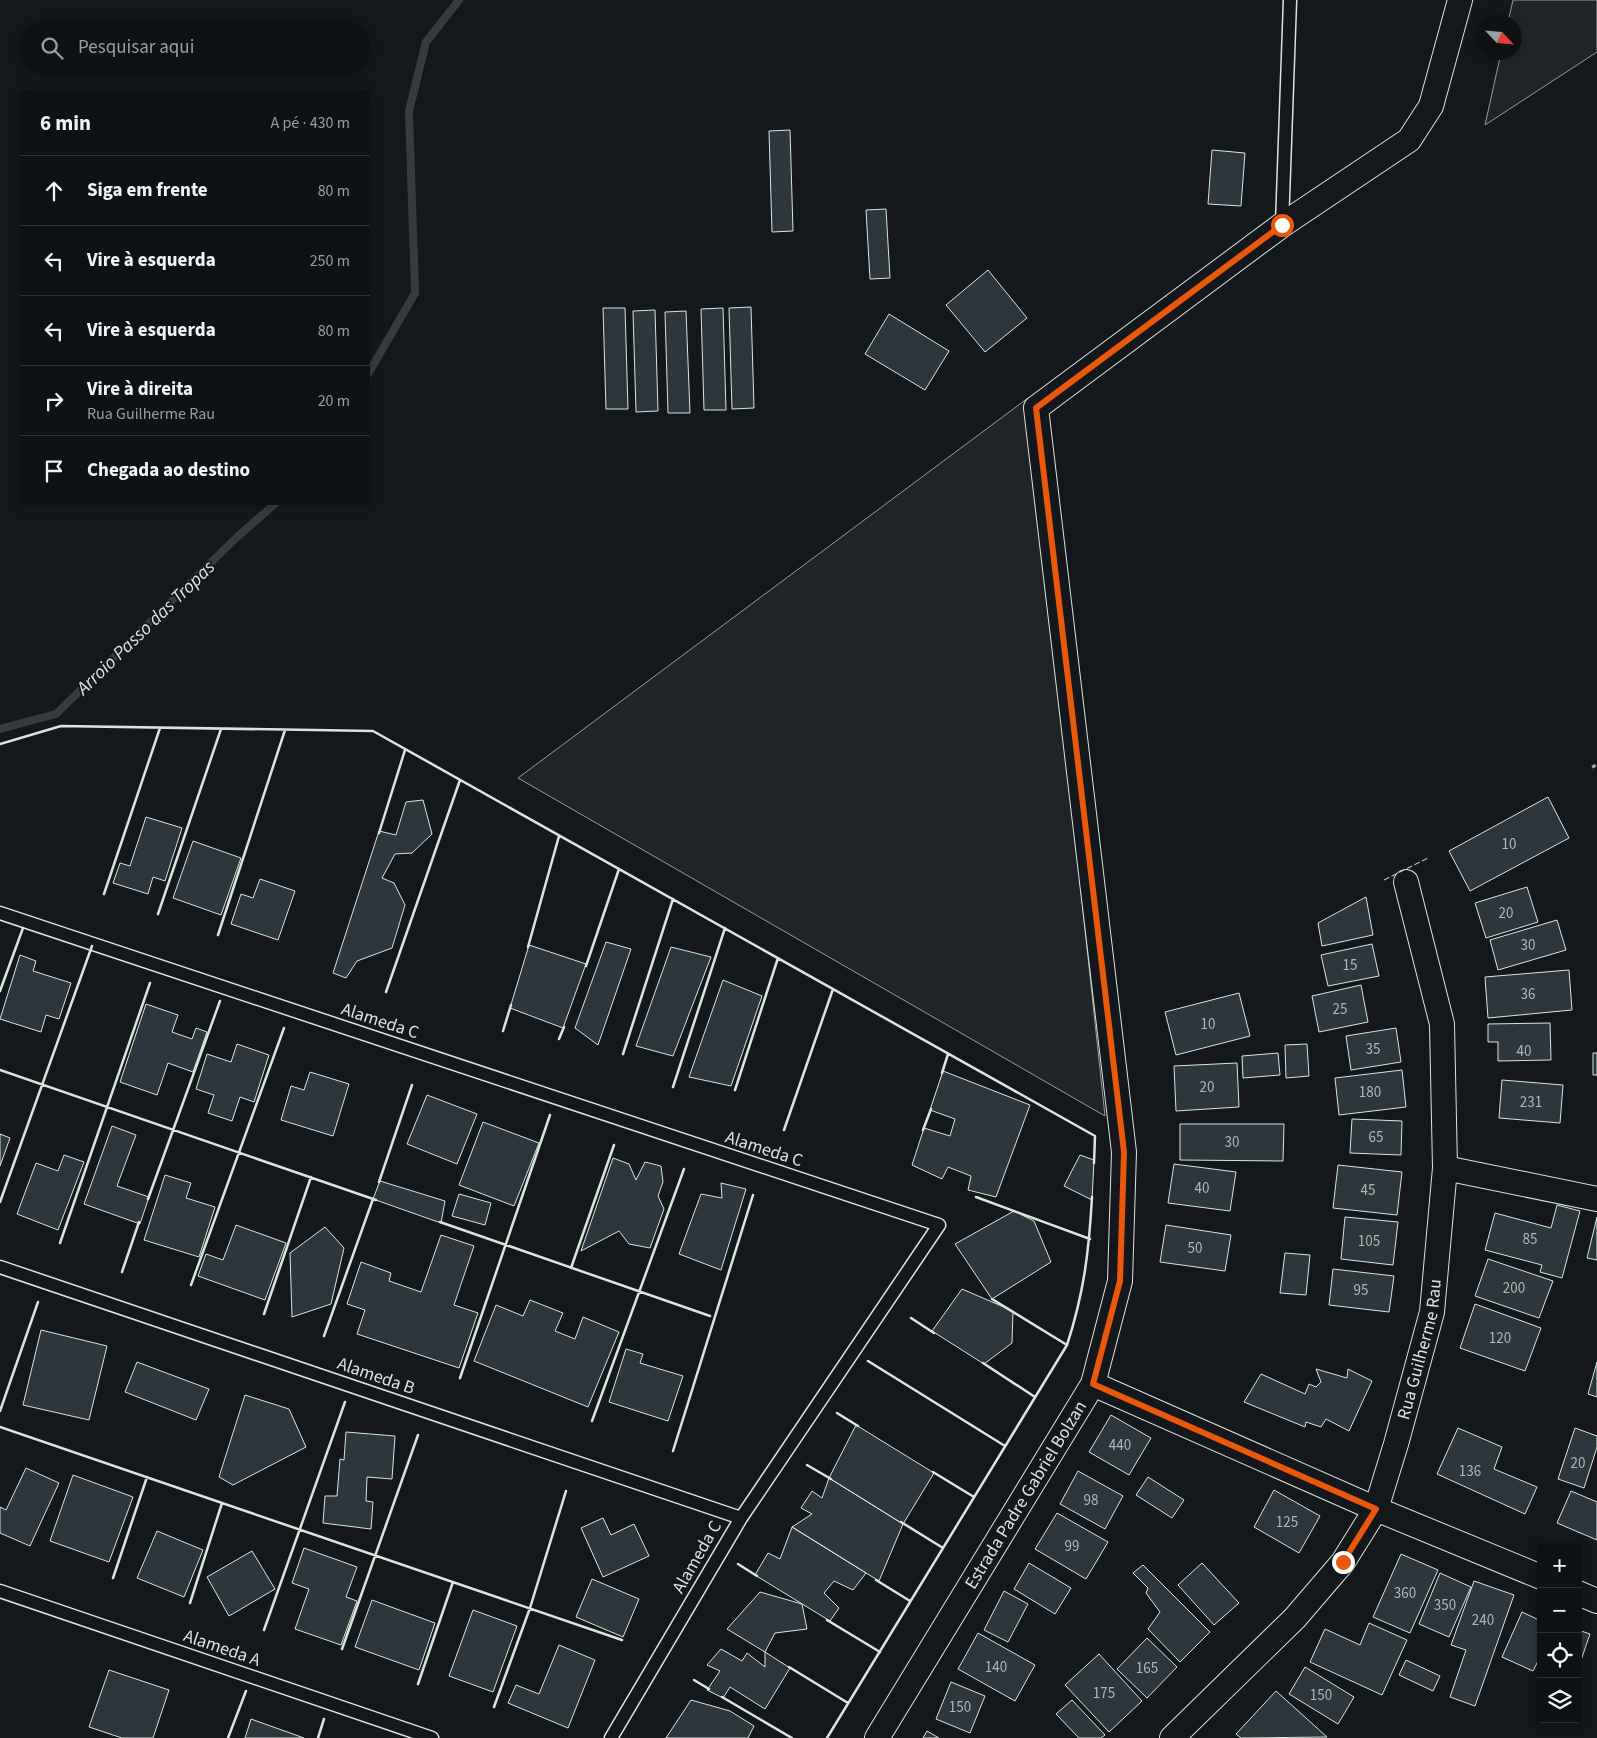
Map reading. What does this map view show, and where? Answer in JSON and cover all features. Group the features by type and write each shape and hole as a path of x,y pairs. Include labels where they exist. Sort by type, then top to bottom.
{"street":[{"name":"Estrada Padre Gabriel Bolzan","path":"877,1738 1093,1384 1120,1281 1124,1152 1036,408 1282,225 1409,140 1432,106 1460,0"},
{"name":"Rua Guilherme Rau","path":"1172,1738 1296,1618 1343,1562 1376,1509 1396,1444 1432,1312 1445,1168 1442,1024 1406,882"},
{"path":"1445,1168 1597,1199"},
{"path":"1093,1384 1376,1509 1537,1576"},
{"path":"1582,1595 1597,1601"}],"lane":[{"path":"1282,225 1290,0"},
{"name":"Alameda C","path":"0,914 939,1225 741,1518 611,1738"},
{"name":"Alameda B","path":"0,1267 741,1518"},
{"name":"Alameda A","path":"0,1591 432,1738"}],"path":[{"path":"1592,767 1597,765"}],"shaded area":[{"path":"1513,0 1597,0 1597,52 1485,125 1499,60 1522,60 1522,15 1510,15"},
{"path":"1028,398 1105,1116 518,778"}],"building":[{"path":"790,130 793,231 772,232 769,131"},
{"path":"1212,150 1245,153 1241,206 1208,204"},
{"path":"886,209 890,278 870,279 866,210"},
{"path":"988,270 1027,318 985,352 946,305"},
{"path":"751,307 754,408 732,409 729,308"},
{"path":"603,308 625,308 628,409 606,409"},
{"path":"723,308 726,410 704,410 701,309"},
{"path":"655,310 658,411 636,412 633,311"},
{"path":"686,311 690,413 668,413 665,312"},
{"path":"889,314 949,351 925,390 865,354"},
{"path":"1548,797 1569,838 1470,891 1449,851"},
{"path":"423,800 432,834 412,853 395,854 382,878 394,883 405,905 392,948 357,961 346,978 333,973 379,831 396,835 406,802"},
{"path":"146,817 182,828 165,881 153,877 148,894 113,883 120,863 130,866"},
{"path":"193,841 241,858 221,915 173,898"},
{"path":"260,879 295,891 278,940 231,924 241,894 253,898"},
{"path":"1527,887 1538,922 1486,938 1475,903"},
{"path":"1366,897 1373,935 1322,946 1318,923"},
{"path":"1557,920 1566,950 1498,970 1490,940"},
{"path":"606,942 631,949 598,1045 575,1028"},
{"path":"1372,944 1379,976 1328,986 1321,955"},
{"path":"529,945 586,964 563,1028 510,1008"},
{"path":"671,947 711,957 673,1056 636,1046"},
{"path":"20,955 36,961 33,971 71,983 59,1019 46,1015 41,1032 0,1019"},
{"path":"1569,970 1572,1010 1488,1018 1485,977"},
{"path":"723,980 762,996 731,1086 689,1077"},
{"path":"1361,985 1368,1022 1319,1032 1312,996"},
{"path":"1239,993 1250,1036 1176,1055 1165,1012"},
{"path":"146,1004 178,1015 172,1032 192,1039 196,1028 207,1032 193,1072 168,1063 157,1095 120,1082"},
{"path":"1550,1023 1551,1060 1498,1061 1498,1042 1488,1042 1488,1024"},
{"path":"1396,1028 1401,1062 1351,1070 1346,1036"},
{"path":"237,1044 269,1055 254,1102 240,1097 232,1121 208,1113 214,1095 196,1089 207,1054 231,1062"},
{"path":"1307,1044 1309,1076 1286,1078 1285,1045"},
{"path":"1278,1053 1280,1075 1243,1078 1242,1056"},
{"path":"1593,1053 1597,1053 1597,1075 1593,1075"},
{"path":"1237,1063 1239,1107 1176,1111 1174,1066"},
{"path":"1402,1070 1406,1107 1339,1115 1335,1078"},
{"path":"943,1071 1030,1105 996,1197 968,1190 971,1176 948,1167 942,1179 912,1165 924,1128 950,1136 955,1119 930,1110"},
{"path":"310,1072 349,1084 333,1136 281,1120 291,1086 304,1090"},
{"path":"1502,1080 1563,1085 1560,1123 1499,1118"},
{"path":"427,1095 477,1114 457,1164 407,1144"},
{"path":"1352,1119 1402,1121 1401,1155 1350,1153"},
{"path":"483,1122 539,1143 514,1206 459,1185"},
{"path":"1180,1124 1284,1124 1283,1161 1180,1160"},
{"path":"112,1126 136,1135 117,1186 149,1197 140,1224 84,1204"},
{"path":"0,1134 10,1138 0,1166"},
{"path":"64,1155 84,1162 58,1230 17,1214 36,1163 58,1171"},
{"path":"1080,1155 1094,1160 1092,1200 1064,1186"},
{"path":"613,1158 629,1164 636,1180 645,1162 661,1166 663,1182 658,1196 664,1209 650,1248 629,1244 619,1231 581,1251"},
{"path":"1174,1164 1236,1172 1230,1211 1168,1203"},
{"path":"1338,1165 1402,1172 1397,1215 1333,1208"},
{"path":"165,1175 191,1183 186,1198 215,1207 199,1257 144,1240"},
{"path":"380,1181 445,1201 441,1223 373,1199"},
{"path":"721,1183 746,1189 721,1270 679,1254 701,1194 722,1198"},
{"path":"459,1194 491,1203 485,1225 452,1216"},
{"path":"1557,1205 1580,1211 1562,1278 1540,1272 1542,1265 1485,1250 1495,1213 1551,1228"},
{"path":"1014,1211 1034,1221 1051,1262 992,1299 955,1244"},
{"path":"1345,1217 1398,1222 1393,1265 1341,1259"},
{"path":"1597,1217 1597,1260 1587,1258"},
{"path":"236,1225 286,1243 265,1300 198,1276 206,1254 223,1260"},
{"path":"1166,1225 1231,1235 1225,1271 1160,1262"},
{"path":"325,1227 344,1248 331,1304 292,1317 290,1253"},
{"path":"441,1235 474,1246 454,1305 478,1313 459,1368 357,1334 365,1310 347,1304 361,1262 391,1273 389,1281 421,1292"},
{"path":"1285,1253 1310,1255 1306,1295 1280,1293"},
{"path":"1488,1259 1553,1281 1539,1318 1475,1296"},
{"path":"1333,1269 1394,1276 1389,1312 1329,1305"},
{"path":"962,1289 1013,1311 1012,1343 984,1364 932,1331"},
{"path":"530,1300 563,1313 555,1331 575,1339 583,1317 619,1332 588,1407 474,1361 496,1305 523,1316"},
{"path":"1475,1304 1541,1328 1525,1371 1460,1348"},
{"path":"41,1330 107,1346 89,1420 23,1405"},
{"path":"626,1349 643,1354 640,1363 683,1376 668,1421 609,1402"},
{"path":"137,1362 209,1389 196,1420 125,1392"},
{"path":"1597,1362 1597,1397 1588,1394"},
{"path":"1316,1369 1347,1378 1348,1369 1372,1381 1349,1431 1326,1419 1321,1427 1306,1422 1305,1427 1244,1402 1261,1374 1305,1394 1309,1384 1316,1387 1321,1382"},
{"path":"245,1395 289,1409 306,1447 233,1485 219,1477"},
{"path":"1111,1415 1151,1438 1129,1475 1089,1452"},
{"path":"856,1425 934,1473 903,1524 829,1478"},
{"path":"1458,1428 1502,1447 1494,1469 1537,1487 1525,1514 1437,1474"},
{"path":"1575,1428 1597,1436 1597,1447 1584,1488 1558,1479"},
{"path":"346,1432 395,1436 392,1479 367,1477 366,1501 373,1502 371,1529 323,1523 325,1496 337,1496 340,1459 344,1460"},
{"path":"26,1468 59,1483 30,1546 0,1533 0,1507 6,1510"},
{"path":"1078,1471 1123,1496 1105,1529 1060,1504"},
{"path":"73,1475 133,1497 109,1562 50,1541"},
{"path":"1148,1477 1184,1500 1172,1518 1136,1495"},
{"path":"829,1478 903,1524 879,1581 792,1527 812,1514 801,1508 812,1491 822,1498"},
{"path":"1274,1490 1320,1516 1299,1553 1254,1527"},
{"path":"1571,1491 1597,1502 1597,1540 1557,1523"},
{"path":"1057,1513 1108,1542 1086,1579 1035,1549"},
{"path":"603,1518 611,1535 634,1524 649,1556 603,1577 581,1528"},
{"path":"792,1527 866,1573 853,1590 834,1581 824,1593 839,1608 830,1621 755,1575 768,1553 780,1559"},
{"path":"157,1531 203,1550 184,1597 137,1578"},
{"path":"304,1548 357,1567 346,1597 357,1601 341,1645 295,1629 309,1589 292,1583"},
{"path":"252,1551 275,1589 229,1616 207,1577"},
{"path":"1401,1554 1438,1570 1410,1633 1373,1617"},
{"path":"1029,1563 1071,1588 1055,1614 1014,1589"},
{"path":"1202,1563 1239,1603 1214,1625 1178,1585"},
{"path":"1143,1565 1210,1632 1180,1662 1148,1629 1160,1612 1146,1593 1148,1588 1133,1573"},
{"path":"1440,1573 1471,1587 1449,1637 1419,1624"},
{"path":"592,1579 639,1599 623,1637 576,1617"},
{"path":"1474,1581 1514,1595 1475,1706 1450,1697 1466,1650 1451,1645"},
{"path":"1004,1591 1028,1604 1008,1642 984,1630"},
{"path":"760,1592 802,1604 807,1629 775,1633 765,1652 727,1629"},
{"path":"372,1600 435,1623 419,1670 355,1647"},
{"path":"473,1610 517,1626 493,1692 449,1676"},
{"path":"1522,1612 1537,1619 1537,1663 1533,1671 1502,1657"},
{"path":"1369,1623 1407,1640 1382,1695 1310,1662 1325,1629 1360,1645"},
{"path":"1582,1631 1590,1634 1582,1657"},
{"path":"978,1633 1035,1665 1015,1701 958,1669"},
{"path":"1147,1638 1177,1667 1147,1698 1117,1669"},
{"path":"559,1645 595,1660 568,1728 508,1703 516,1685 539,1694"},
{"path":"721,1649 742,1661 747,1653 765,1667 765,1652 790,1668 765,1709 730,1687 723,1698 707,1690 720,1671 707,1665"},
{"path":"1099,1654 1142,1701 1109,1732 1065,1685"},
{"path":"1406,1660 1440,1676 1433,1691 1399,1675"},
{"path":"1305,1667 1354,1697 1338,1724 1289,1694"},
{"path":"109,1670 169,1690 153,1738 122,1738 89,1727"},
{"path":"951,1682 985,1696 970,1733 936,1719"},
{"path":"1276,1691 1327,1737 1241,1738 1236,1734"},
{"path":"691,1700 730,1711 754,1726 748,1738 666,1738"},
{"path":"1072,1700 1105,1735 1101,1738 1079,1738 1056,1714"},
{"path":"251,1719 304,1738 245,1738"},
{"path":"927,1731 939,1738 923,1738"}],"waterway":[{"name":"Arroio Passo das Tropas","path":"370,371 415,293 409,111 426,42 459,0"},
{"name":"Arroio Passo das Tropas","path":"0,729 56,714 236,538 274,505"}],"fence":[{"path":"1384,880 1428,858"}],"wall":[{"path":"0,744 61,726 373,731 1095,1136 1094,1163"},
{"path":"104,894 160,728"},
{"path":"158,914 221,729"},
{"path":"218,935 285,730"},
{"path":"379,833 405,750"},
{"path":"386,992 460,780"},
{"path":"528,947 559,836"},
{"path":"586,966 619,869"},
{"path":"623,1054 673,899"},
{"path":"0,991 23,928"},
{"path":"673,1087 725,928"},
{"path":"0,1202 92,946"},
{"path":"735,1090 778,958"},
{"path":"60,1243 150,983"},
{"path":"784,1130 833,989"},
{"path":"148,1199 220,1001"},
{"path":"503,1031 511,1005"},
{"path":"559,1039 564,1027"},
{"path":"191,1285 284,1028"},
{"path":"942,1073 948,1054"},
{"path":"0,1070 376,1200"},
{"path":"379,1182 412,1085"},
{"path":"923,1130 931,1109"},
{"path":"460,1378 550,1115"},
{"path":"571,1268 614,1145"},
{"path":"592,1421 684,1169"},
{"path":"264,1314 311,1177"},
{"path":"673,1451 753,1195"},
{"path":"976,1197 1090,1239"},
{"path":"827,1738 1067,1345 1078,1308 1085,1272 1092,1197"},
{"path":"324,1336 373,1199"},
{"path":"122,1272 139,1222"},
{"path":"440,1222 710,1316"},
{"path":"992,1299 1067,1345"},
{"path":"0,1411 38,1302"},
{"path":"911,1318 934,1333"},
{"path":"868,1361 1005,1446"},
{"path":"983,1363 1035,1397"},
{"path":"264,1630 345,1402"},
{"path":"837,1413 858,1426"},
{"path":"0,1427 622,1640"},
{"path":"342,1649 418,1435"},
{"path":"807,1465 831,1479"},
{"path":"933,1472 974,1497"},
{"path":"113,1578 147,1477"},
{"path":"494,1707 530,1608 566,1491"},
{"path":"190,1603 222,1503"},
{"path":"901,1522 943,1548"},
{"path":"738,1564 757,1576"},
{"path":"876,1580 910,1601"},
{"path":"418,1684 453,1582"},
{"path":"827,1620 880,1652"},
{"path":"789,1667 848,1703"},
{"path":"694,1680 709,1689"},
{"path":"228,1738 246,1691"},
{"path":"722,1697 792,1738"},
{"path":"318,1738 324,1719"}],"route":[{"path":"1282,225 1055,396 1036,408 1124,1152 1120,1281 1093,1384 1376,1509 1343,1562"}]}
